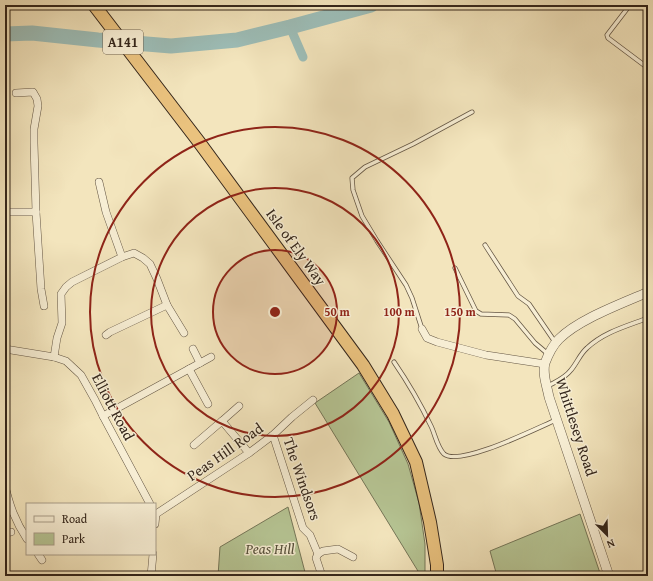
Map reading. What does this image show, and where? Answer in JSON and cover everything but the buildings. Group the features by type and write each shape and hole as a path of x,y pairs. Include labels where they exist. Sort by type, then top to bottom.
{"highway":[{"name":"Isle of Ely Way","path":"96,6 204,148 363,366 393,414 416,462 430,522 437,565 437,576"}],"street":[{"path":"16,93 33,92 38,106 34,129 36,212 41,289 44,306"},
{"path":"99,182 106,212 122,257"},
{"path":"5,212 36,212"},
{"path":"54,357 57,338 62,323 61,294 66,287 72,282 122,257 134,253 150,264 167,305 184,332"},
{"name":"Whittlesey Road","path":"609,576 549,397 545,375 545,364 557,340 571,329 596,315 648,292"},
{"path":"106,335 167,305"},
{"path":"422,330 427,338 437,342 486,355 545,364"},
{"name":"Elliott Road","path":"5,349 54,357 66,361 81,375 96,400 149,503"},
{"path":"193,349 200,363"},
{"path":"103,416 211,357"},
{"path":"189,369 208,404"},
{"name":"Peas Hill Road","path":"156,513 249,453 273,435 313,400"},
{"path":"194,445 239,406"},
{"path":"222,422 249,453"},
{"name":"The Windsors","path":"273,435 303,528 310,535 318,554 316,558 321,573"},
{"path":"5,486 10,506 19,527 26,538"},
{"path":"318,554 323,551 338,549 352,557"},
{"path":"151,576 153,555"}],"lane":[{"path":"630,5 607,35 608,38 648,68"},
{"path":"422,330 412,298 406,285 376,241 362,216 353,190 352,178 365,167 413,144 472,112"},
{"path":"485,246 518,296 529,304 556,343"},
{"path":"455,268 476,311 481,314 508,315 515,319 535,343 549,355"},
{"path":"547,386 563,379 587,348 605,334 648,318"},
{"path":"394,362 402,373 431,426 443,453 448,456 467,455 493,448 557,419"}],"green space":[{"path":"359,373 389,422 408,464 419,503 425,544 425,576 421,576 315,403"},
{"name":"Peas Hill","path":"288,507 306,576 218,576 220,547"},
{"path":"580,514 601,576 497,576 490,551"}],"waterway":[{"path":"5,34 32,33 171,46 237,40 371,5"},
{"path":"290,27 303,57"}]}
